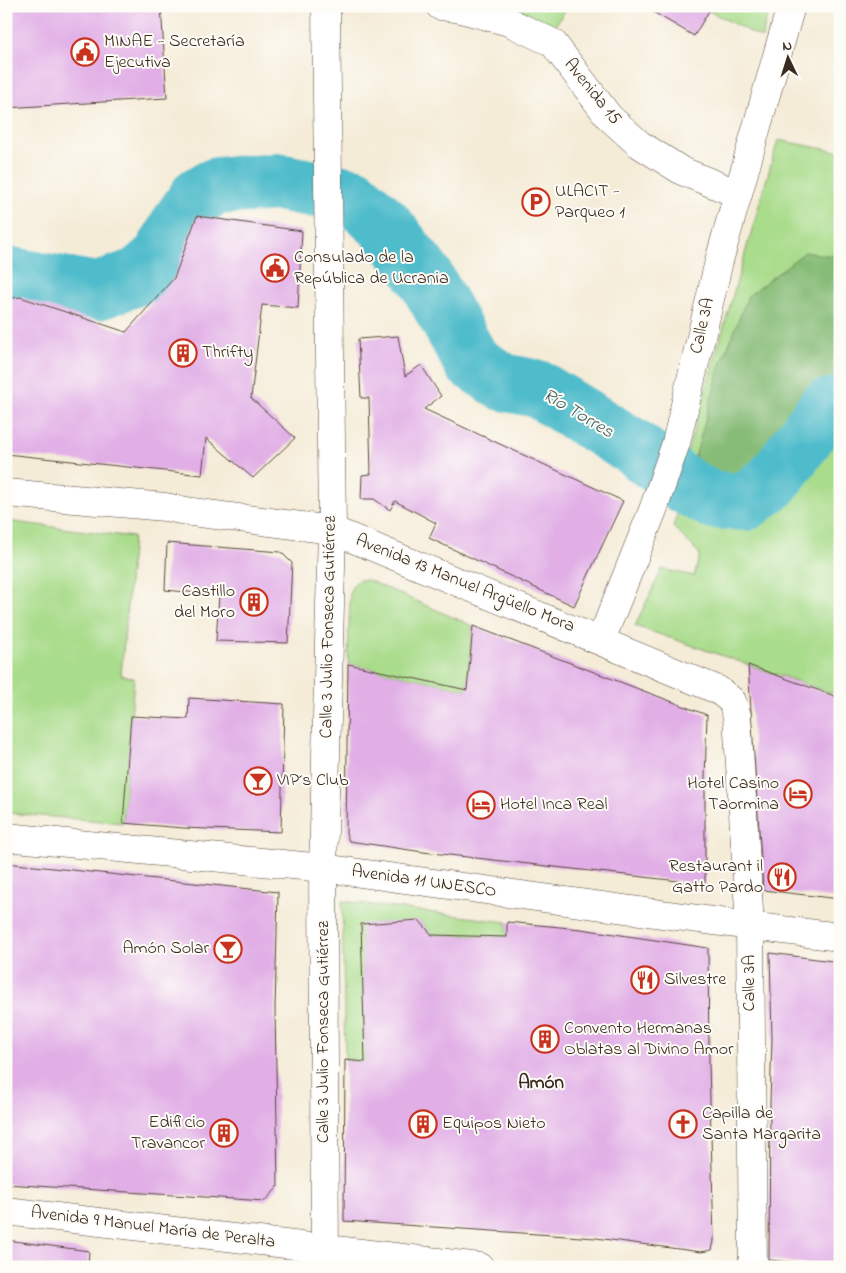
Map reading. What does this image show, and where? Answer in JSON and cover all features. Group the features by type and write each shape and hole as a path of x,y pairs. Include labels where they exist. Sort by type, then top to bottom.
{"street":[{"name":"Calle 3 Julio Fonseca Gutiérrez","path":"325,1258 323,868 332,530 326,6"},
{"name":"Calle 3A","path":"601,640 654,510 676,443 719,261 791,6"},
{"name":"Avenida 15","path":"455,7 509,22 553,43 609,117 639,144 682,171 738,194"},
{"name":"Avenida 13 Manuel Argüello Mora","path":"6,493 165,507 332,530 718,690 732,701"},
{"name":"Calle 3A","path":"732,701 738,716 750,926 753,1267"},
{"name":"Avenida 11 UNESCO","path":"6,837 323,868 840,937"},
{"name":"Avenida 9 Manuel María de Peralta","path":"6,1211 325,1258 480,1267"}],"green space":[{"path":"503,6 568,6 553,29"},
{"path":"712,6 769,6 762,38 709,11"},
{"path":"778,140 840,152 840,389 753,474 720,488 683,467"},
{"path":"805,252 840,257 840,405 826,408 749,489 694,461 720,367 748,296"},
{"path":"840,438 840,696 635,626 662,569 694,576 700,554 673,527 681,501 731,521 786,493 814,445"},
{"path":"6,521 133,537 121,675 134,678 123,823 6,813"},
{"path":"358,580 368,580 473,626 467,690 348,664 350,592 352,586"},
{"path":"342,901 507,922 507,937 432,935 419,920 365,1062 345,1060"}],"building":[{"name":"MINAE - Secretaría Ejecutiva","path":"6,6 161,6 167,98 6,108"},
{"path":"643,6 712,6 694,36"},
{"name":"Thrifty","path":"197,216 302,231 298,308 262,305 251,398 295,438 253,478 206,438 202,475 6,454 6,299 20,297 126,332 174,278"},
{"path":"398,336 405,376 421,365 441,396 424,409 623,501 574,606 429,538 436,523 395,501 390,510 374,499 361,499 362,475 371,474 369,398 361,398 358,339"},
{"name":"Castillo del Moro","path":"167,543 281,552 292,563 288,643 216,641 219,595 165,590"},
{"path":"473,626 707,715 705,884 423,852 349,841 346,833 348,664 467,690"},
{"name":"Hotel Casino Taormina","path":"748,665 840,698 840,899 763,890"},
{"path":"189,698 284,704 281,832 183,828 123,823 131,716 188,719"},
{"path":"6,863 278,892 275,1008 278,1187 265,1201 6,1184"},
{"path":"419,920 432,935 507,937 507,922 581,929 708,948 714,1241 712,1250 701,1252 596,1238 344,1221 345,1060 365,1062 361,924"},
{"path":"770,953 840,962 840,1267 769,1260 772,1039"},
{"path":"6,1240 89,1251 88,1267 6,1267"}],"waterway":[{"name":"Río Torres","path":"6,275 98,291 139,276 161,257 183,218 199,195 217,186 278,182 353,196 384,224 425,277 472,362 503,382 538,389 633,447 686,486 713,500 745,502 773,481 826,408 840,405"}],"place":[{"name":"MINAE - Secretaría Ejecutiva","path":"85,52"},
{"name":"ULACIT - Parqueo 1","path":"536,202"},
{"name":"Consulado de la República de Ucrania","path":"275,268"},
{"name":"Thrifty","path":"183,353"},
{"name":"Castillo del Moro","path":"254,602"},
{"name":"VIP´s Club","path":"258,781"},
{"name":"Hotel Casino Taormina","path":"798,794"},
{"name":"Hotel Inca Real","path":"481,805"},
{"name":"Restaurant il Gatto Pardo","path":"782,877"},
{"name":"Amón Solar","path":"228,949"},
{"name":"Silvestre","path":"645,980"},
{"name":"Convento Hermanas Oblatas al Divino Amor","path":"545,1039"},
{"name":"Equipos Nieto","path":"423,1124"},
{"name":"Capilla de Santa Margarita","path":"683,1124"},
{"name":"Edificio Travancor","path":"224,1133"}],"district":[{"name":"Amón","path":"541,1083"}]}
